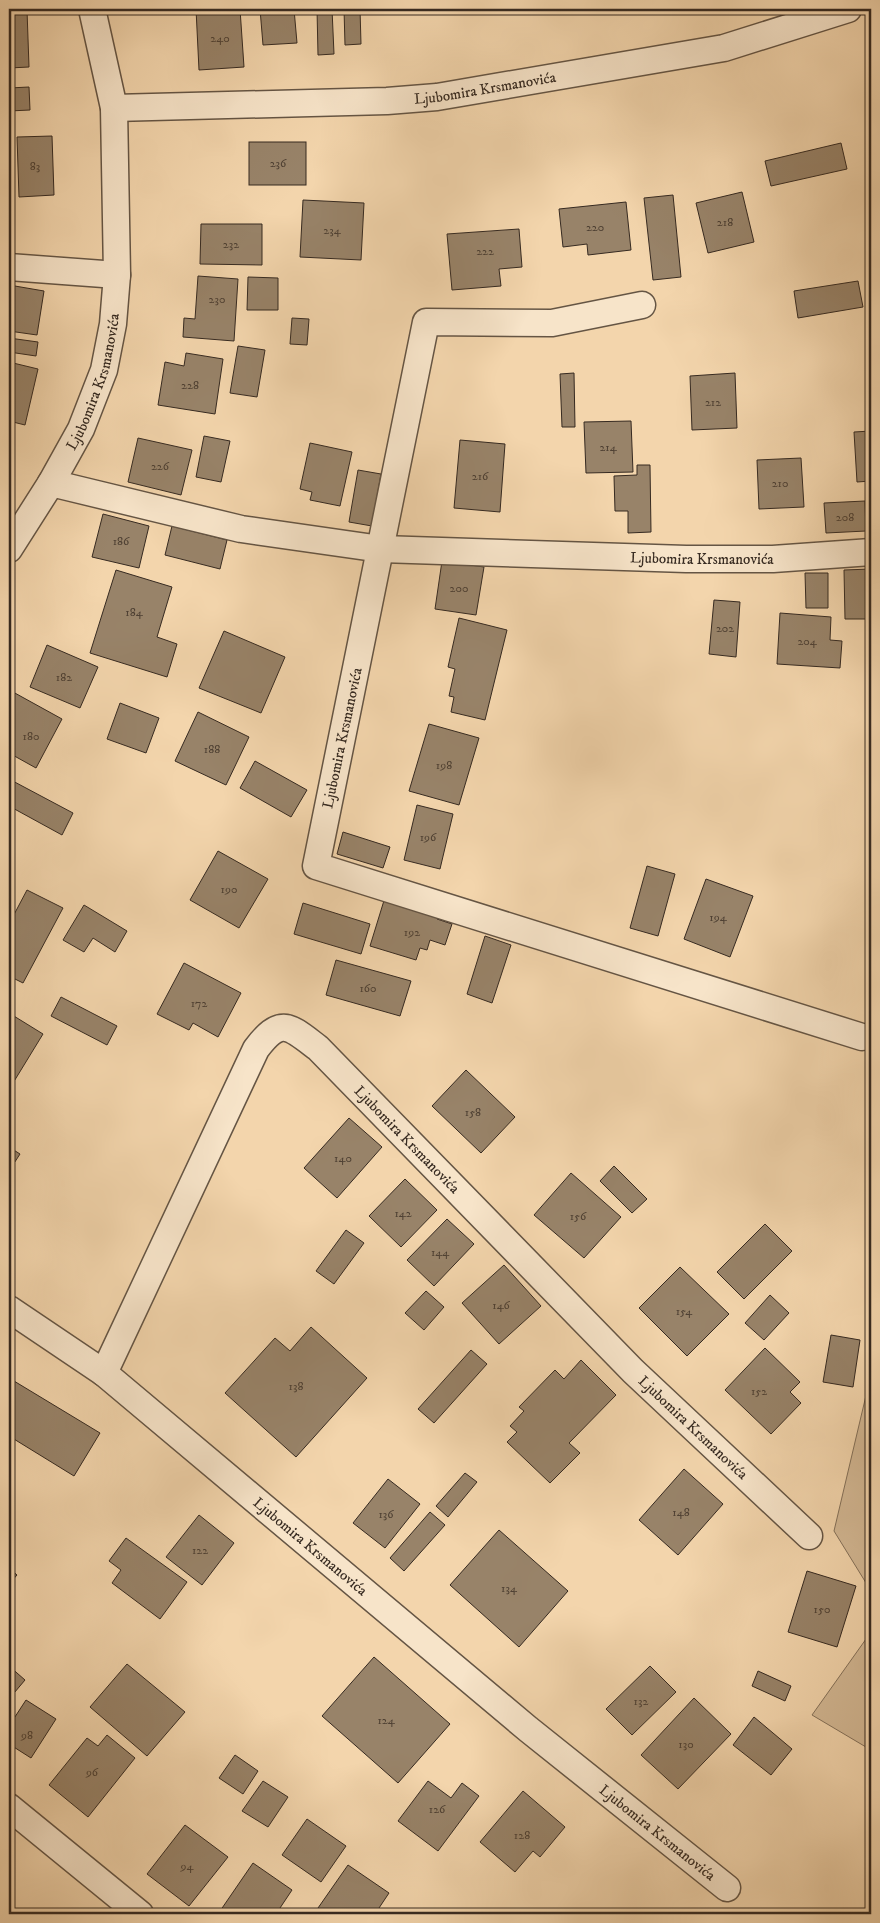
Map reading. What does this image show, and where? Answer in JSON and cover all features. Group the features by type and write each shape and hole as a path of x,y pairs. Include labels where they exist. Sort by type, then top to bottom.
{"street":[{"name":"Ljubomira Krsmanovića","path":"9,549 51,483 81,429 104,370 113,324 117,275 114,108 92,9"},
{"name":"Ljubomira Krsmanovića","path":"114,108 387,101 437,97 724,48 848,9"},
{"path":"9,267 117,275"},
{"name":"Ljubomira Krsmanovića","path":"642,304 552,323 426,322 316,866 862,1037"},
{"name":"Ljubomira Krsmanovića","path":"51,483 241,529 381,549 686,559 772,559 871,552"},
{"name":"Ljubomira Krsmanovića","path":"104,1373 256,1049 268,1033 280,1027 289,1028 318,1048 634,1371 809,1536"},
{"name":"Ljubomira Krsmanovića","path":"9,1309 104,1373 528,1729 727,1888"},
{"path":"9,1807 140,1914"}],"shaded area":[{"path":"871,1321 871,1591 834,1531 868,1387"},
{"path":"871,1632 871,1750 812,1715"}],"building":[{"path":"196,9 240,9 244,67 199,70"},
{"path":"260,9 294,9 297,43 263,45"},
{"path":"317,9 332,9 334,54 318,55"},
{"path":"344,9 360,9 361,44 345,45"},
{"path":"9,10 27,10 29,67 9,68"},
{"path":"29,87 30,110 9,111 9,88"},
{"path":"52,136 54,195 19,197 17,137"},
{"path":"249,142 306,142 306,185 249,185"},
{"path":"841,143 847,169 771,186 765,161"},
{"path":"742,192 754,242 708,253 696,203"},
{"path":"673,195 681,277 653,280 644,198"},
{"path":"303,200 364,203 361,260 300,257"},
{"path":"626,202 631,250 588,255 587,244 563,247 559,209"},
{"path":"201,224 262,224 262,265 200,264"},
{"path":"519,229 522,267 499,269 501,286 452,290 447,234"},
{"path":"198,276 238,279 234,341 183,337 184,318 195,319"},
{"path":"248,277 278,278 278,310 247,310"},
{"path":"858,281 863,307 798,318 794,291"},
{"path":"9,285 44,291 37,335 9,331"},
{"path":"292,318 309,319 307,345 290,344"},
{"path":"9,338 38,342 36,356 9,352"},
{"path":"238,346 265,350 257,397 230,393"},
{"path":"186,353 223,359 215,414 158,405 165,362 184,366"},
{"path":"9,362 38,369 25,425 9,421"},
{"path":"574,373 575,427 562,427 560,374"},
{"path":"735,373 737,428 692,430 690,376"},
{"path":"631,421 633,472 586,473 584,422"},
{"path":"871,431 871,481 857,482 854,432"},
{"path":"204,436 230,441 221,482 196,477"},
{"path":"138,438 192,450 181,495 128,482"},
{"path":"460,440 505,444 500,512 454,508"},
{"path":"310,443 352,452 340,506 310,500 312,492 300,489"},
{"path":"801,458 804,507 759,509 757,460"},
{"path":"637,465 650,465 651,532 628,533 628,511 615,511 614,476 637,475"},
{"path":"358,470 381,474 372,526 349,522"},
{"path":"865,501 866,531 826,533 824,503"},
{"path":"103,514 149,526 139,568 92,557"},
{"path":"172,526 227,540 220,569 165,555"},
{"path":"442,561 484,567 476,615 435,609"},
{"path":"871,569 871,619 845,619 844,570"},
{"path":"116,570 172,587 157,637 177,644 167,677 90,653"},
{"path":"805,573 828,573 828,608 806,608"},
{"path":"714,600 740,602 736,657 709,654"},
{"path":"780,613 831,617 830,640 842,641 840,668 777,664"},
{"path":"459,618 507,630 485,720 451,712 454,697 449,696 455,669 448,667"},
{"path":"224,631 285,657 261,713 199,688"},
{"path":"47,645 98,667 80,708 30,687"},
{"path":"13,692 62,719 36,768 9,753 9,699"},
{"path":"120,703 159,718 146,753 107,739"},
{"path":"198,712 249,737 226,785 175,761"},
{"path":"429,724 479,738 459,805 409,791"},
{"path":"255,761 307,790 291,817 240,788"},
{"path":"9,779 73,813 62,835 9,806"},
{"path":"417,805 453,814 440,869 404,860"},
{"path":"343,832 390,847 383,868 337,854"},
{"path":"218,851 268,879 239,928 190,900"},
{"path":"647,866 675,874 658,936 630,928"},
{"path":"706,879 753,896 730,957 684,939"},
{"path":"27,890 63,908 23,983 9,976 9,924"},
{"path":"386,894 439,910 437,919 452,924 445,945 430,940 427,950 420,948 416,960 370,946"},
{"path":"303,903 370,924 361,954 294,934"},
{"path":"84,905 127,931 115,952 93,938 84,952 63,940"},
{"path":"485,936 511,945 492,1003 467,994"},
{"path":"336,960 411,981 400,1016 326,995"},
{"path":"184,963 241,993 218,1037 193,1023 189,1030 157,1014"},
{"path":"61,997 117,1026 107,1045 51,1016"},
{"path":"9,1013 43,1034 13,1083 9,1080"},
{"path":"466,1070 515,1117 481,1153 432,1106"},
{"path":"349,1118 382,1147 337,1198 304,1168"},
{"path":"9,1147 20,1154 9,1171"},
{"path":"614,1166 647,1199 632,1213 600,1181"},
{"path":"571,1173 621,1217 584,1258 534,1215"},
{"path":"405,1179 437,1210 401,1247 369,1216"},
{"path":"447,1219 474,1244 434,1286 407,1260"},
{"path":"765,1224 792,1251 744,1299 717,1272"},
{"path":"346,1230 364,1243 334,1284 316,1271"},
{"path":"504,1265 541,1306 499,1344 462,1303"},
{"path":"680,1267 729,1314 687,1356 639,1308"},
{"path":"426,1291 444,1307 424,1330 405,1313"},
{"path":"770,1295 789,1313 764,1340 745,1323"},
{"path":"311,1327 367,1378 296,1457 225,1393 275,1338 290,1351"},
{"path":"831,1335 860,1340 853,1387 823,1382"},
{"path":"765,1348 800,1382 790,1392 801,1403 771,1434 725,1390"},
{"path":"471,1350 487,1364 434,1423 418,1409"},
{"path":"581,1360 616,1395 569,1443 580,1453 550,1483 507,1442 517,1432 510,1426 524,1411 519,1407 555,1370 564,1379"},
{"path":"9,1378 100,1433 74,1476 9,1436"},
{"path":"684,1469 723,1504 678,1555 639,1520"},
{"path":"465,1473 477,1482 448,1517 436,1506"},
{"path":"388,1479 420,1504 385,1548 353,1523"},
{"path":"430,1512 445,1525 404,1571 390,1558"},
{"path":"199,1515 234,1543 202,1585 166,1557"},
{"path":"499,1530 568,1591 519,1647 450,1585"},
{"path":"126,1538 187,1582 160,1619 112,1583 121,1570 109,1561"},
{"path":"9,1568 17,1575 9,1584"},
{"path":"807,1571 856,1586 837,1647 788,1632"},
{"path":"374,1657 450,1724 398,1783 322,1716"},
{"path":"127,1664 185,1712 147,1756 90,1707"},
{"path":"9,1666 25,1680 9,1699"},
{"path":"650,1666 676,1692 632,1735 606,1709"},
{"path":"758,1671 791,1686 785,1701 752,1686"},
{"path":"694,1698 731,1734 678,1789 641,1755"},
{"path":"26,1700 56,1719 31,1758 9,1744 9,1726"},
{"path":"754,1717 792,1749 771,1775 733,1745"},
{"path":"107,1735 135,1758 88,1817 49,1785 87,1738 98,1746"},
{"path":"235,1755 258,1771 243,1794 219,1778"},
{"path":"263,1781 288,1797 268,1827 242,1811"},
{"path":"428,1781 451,1798 462,1783 479,1796 438,1851 398,1821"},
{"path":"523,1791 565,1827 540,1857 533,1851 515,1872 480,1842"},
{"path":"307,1819 346,1846 321,1882 282,1855"},
{"path":"185,1825 228,1857 189,1906 147,1874"},
{"path":"253,1863 292,1890 276,1914 218,1914"},
{"path":"348,1865 389,1893 375,1914 326,1914 318,1908"}]}
